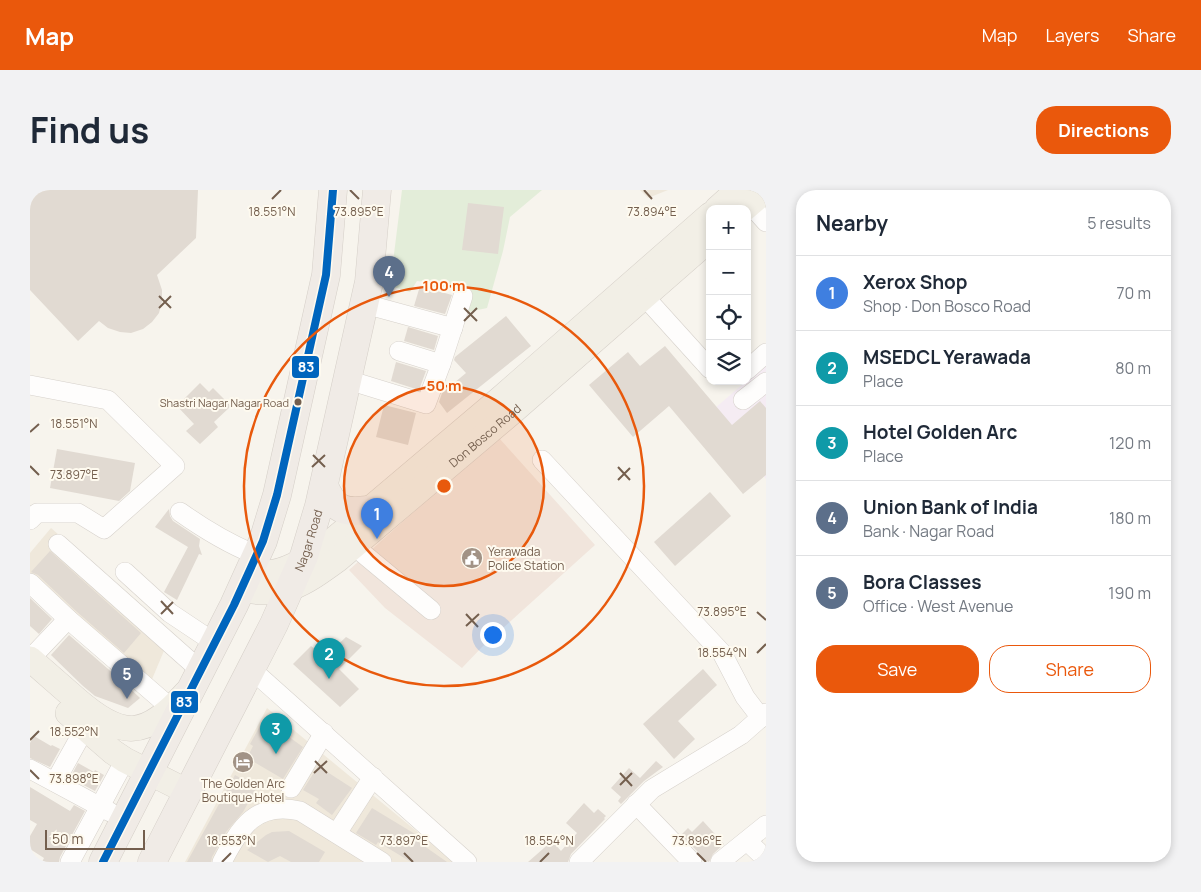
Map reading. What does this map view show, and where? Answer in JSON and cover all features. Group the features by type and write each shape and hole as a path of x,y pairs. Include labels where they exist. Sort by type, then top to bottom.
{"highway":[{"path":"102,862 124,820 137,767 197,678 263,540 277,495 326,275 330,246 333,190"},
{"name":"Nagar Road","path":"152,862 251,669 301,562 324,486 365,304 373,249 377,190"},
{"path":"324,486 330,497 340,508 350,512 368,510"}],"main road":[{"name":"Don Bosco Road","path":"706,218 325,547 301,562 279,570 267,573 249,571 258,593 290,589 317,575 512,412 706,242"},
{"path":"30,659 95,716 109,724 126,728 141,727 156,721 172,709 197,678"},
{"path":"30,680 113,752 137,767 188,792"}],"street":[{"path":"348,380 426,404 442,364 464,296"},
{"path":"644,296 706,365"},
{"path":"365,304 453,328"},
{"path":"399,351 442,364"},
{"path":"751,366 766,353"},
{"path":"743,400 766,382"},
{"path":"30,385 108,400 175,466 104,529 78,513 37,513 30,520"},
{"path":"542,460 722,653 745,697 762,723 652,789 579,862"},
{"path":"180,512 210,533 235,546 249,571"},
{"path":"58,544 197,678"},
{"path":"354,546 431,610"},
{"path":"125,572 170,614 215,643"},
{"path":"30,583 68,619 172,709"},
{"path":"30,659 68,619"},
{"path":"251,669 467,862"},
{"path":"55,782 85,728"},
{"path":"291,788 324,734"},
{"path":"70,862 100,807 137,767"},
{"path":"30,769 124,820"},
{"path":"337,833 373,777"},
{"path":"636,804 692,862"},
{"path":"222,862 236,835 251,820 270,809 285,807 300,811 382,862"},
{"path":"720,862 766,824"},
{"path":"747,841 766,859"}],"shaded area":[{"path":"640,190 668,190 648,198"},
{"path":"766,364 766,479 714,409 742,385 751,385 751,377"},
{"path":"499,438 595,545 482,647 462,668 385,608 349,570"},
{"path":"51,528 171,634 150,684 30,579 30,553"},
{"path":"267,708 454,862 185,862"}],"green space":[{"path":"402,190 542,190 510,217 503,251 487,308 468,312 464,287 417,281 410,292 390,286"}],"building":[{"path":"30,190 198,190 196,238 157,275 162,290 162,301 159,313 152,322 143,329 131,333 108,328 99,321 78,341 30,290"},
{"path":"468,203 504,207 498,254 462,250"},
{"path":"420,286 452,295 445,314 414,306"},
{"path":"506,316 531,346 447,413 439,402 442,393 466,373 454,360 455,357"},
{"path":"408,327 438,336 434,350 404,341"},
{"path":"665,346 732,425 760,401 766,408 766,475 743,494 669,406 633,437 589,385 628,352 640,366"},
{"path":"396,362 426,371 419,390 391,381"},
{"path":"200,383 209,392 213,388 231,406 214,422 218,427 200,444 186,431 194,424 177,406"},
{"path":"384,405 416,413 408,445 376,437"},
{"path":"57,449 135,463 130,491 119,501 50,488"},
{"path":"710,492 731,516 675,566 654,542"},
{"path":"169,509 173,521 200,539 199,546 202,555 199,554 177,600 164,592 188,547 155,527"},
{"path":"50,551 141,633 124,653 38,575 31,572"},
{"path":"30,598 52,619 39,634 30,626"},
{"path":"69,635 140,698 128,708 95,696 83,686 51,655"},
{"path":"346,637 362,646 339,669 359,689 340,707 293,664 311,646 325,657"},
{"path":"703,669 717,685 678,721 695,739 674,759 643,724"},
{"path":"267,721 303,747 283,779 247,758 253,746 250,744 260,726 263,728"},
{"path":"34,736 60,749 50,767 30,758 30,743"},
{"path":"656,761 663,767 644,781 621,804 618,801 621,797 611,788 629,768 640,778"},
{"path":"78,763 104,775 95,791 70,778"},
{"path":"318,766 352,788 332,815 316,803 319,799 303,790"},
{"path":"235,775 257,787 243,812 226,832 211,862 187,862"},
{"path":"30,787 70,811 74,805 85,811 59,862 42,862 44,858 30,849 30,836 37,824 30,820"},
{"path":"584,803 594,813 598,809 606,816 571,854 568,862 528,862 552,841 561,851 577,833 566,823"},
{"path":"372,808 420,837 417,841 447,862 411,862 378,842 376,845 356,833"},
{"path":"703,821 724,844 713,854 709,862 703,861 700,854 681,835 688,828 692,832"},
{"path":"289,831 325,852 319,862 291,862 280,856 268,862 247,850 272,832"}],"transit line":[{"name":"83","path":"103,862 234,605 263,541 277,495 326,275 333,190"}],"place":[{"name":"Union Bank of India","path":"389,297"},
{"name":"Shastri Nagar Nagar Road","path":"298,402"},
{"name":"Xerox Shop","path":"377,539"},
{"name":"Yerawada Police Station","path":"472,558"},
{"name":"MSEDCL Yerawada","path":"329,679"},
{"name":"Bora Classes","path":"127,699"},
{"name":"Hotel Golden Arc","path":"276,754"},
{"name":"The Golden Arc Boutique Hotel","path":"243,762"}]}
